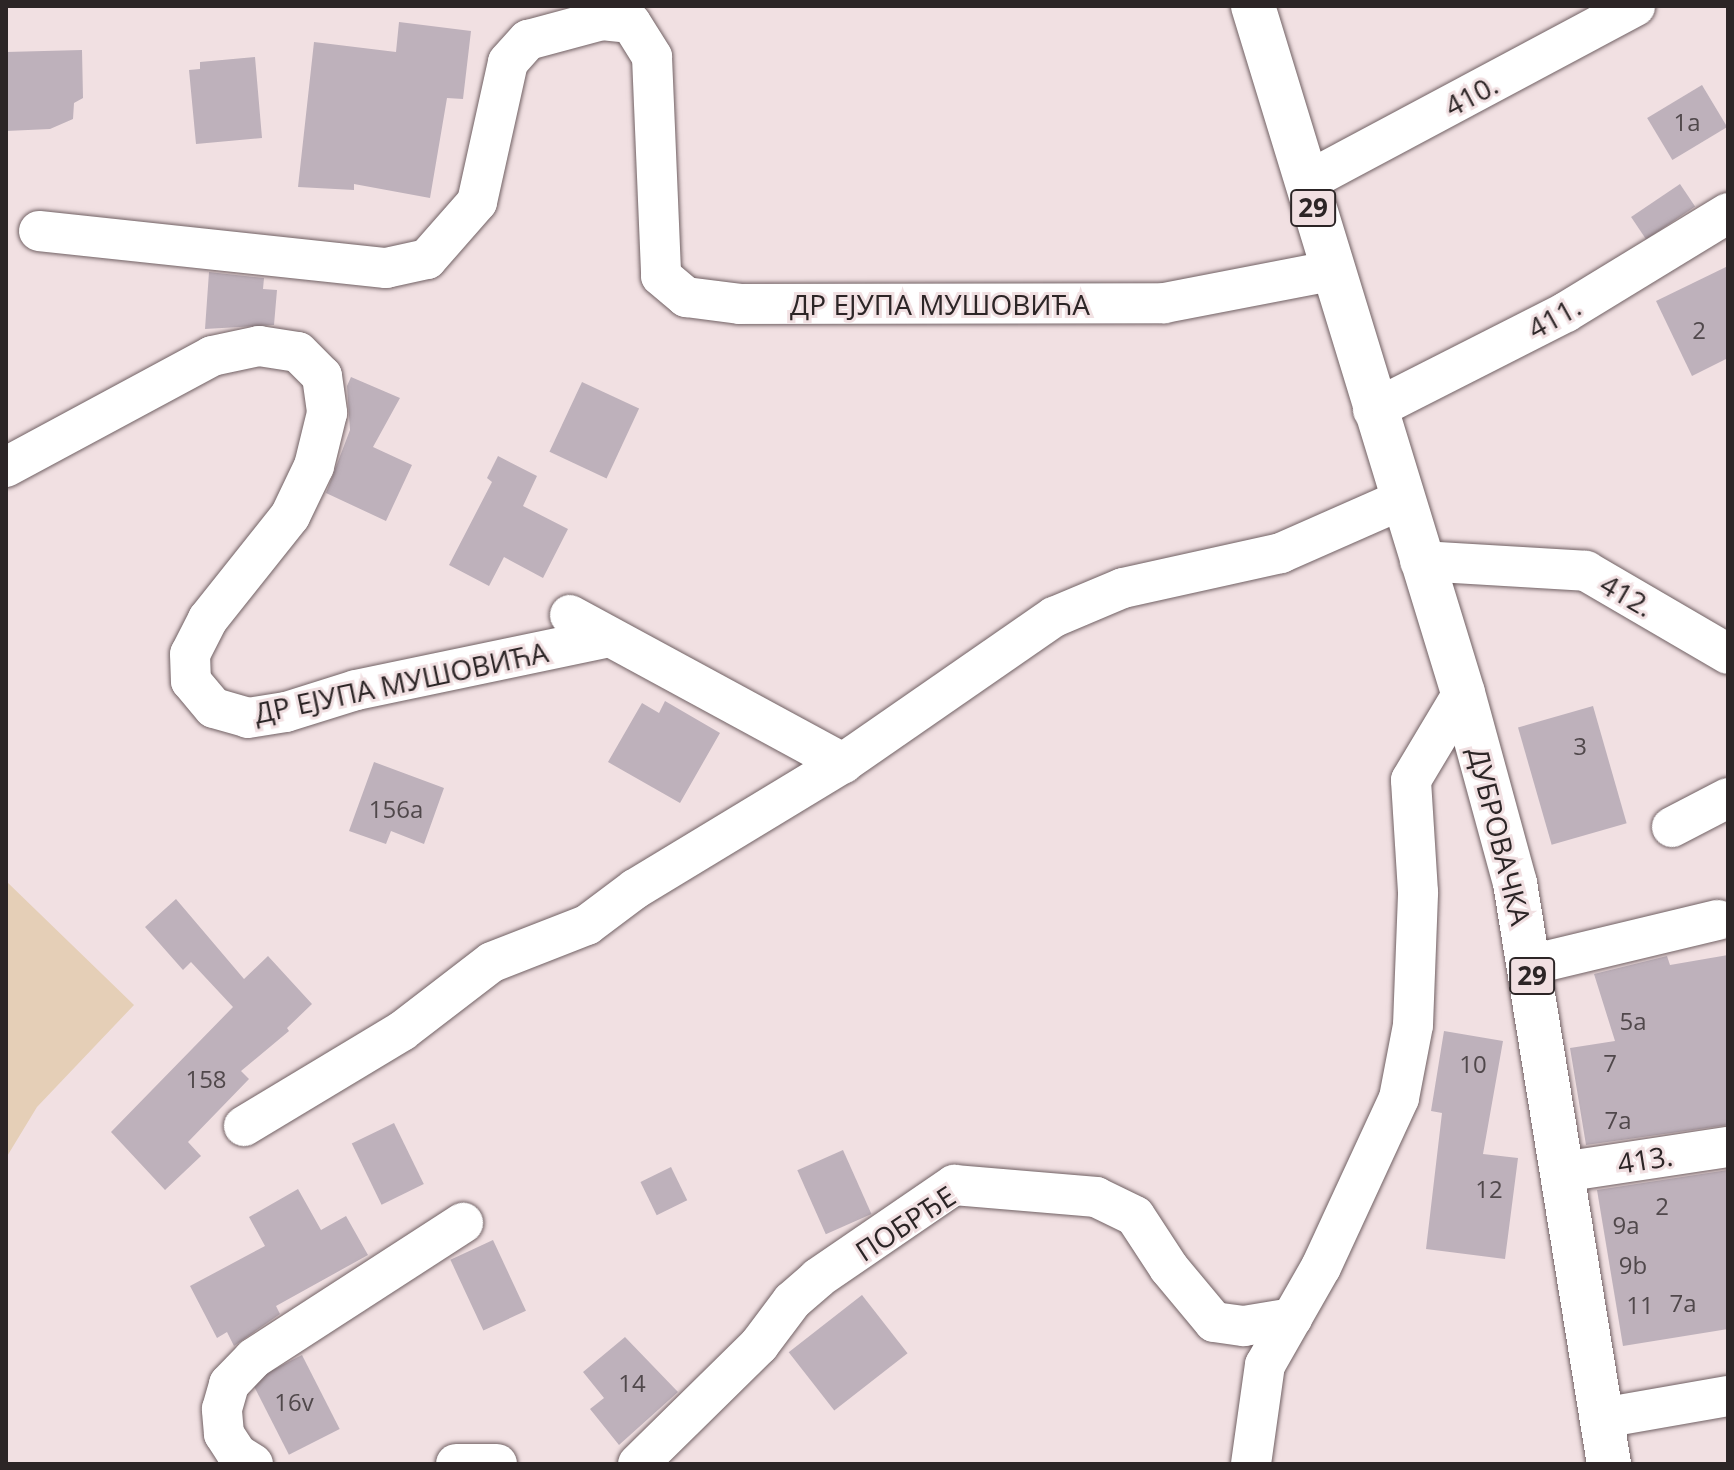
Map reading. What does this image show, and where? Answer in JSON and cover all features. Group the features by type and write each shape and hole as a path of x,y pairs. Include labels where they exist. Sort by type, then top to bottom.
{"main road":[{"name":"29","path":"1253,6 1401,500"},
{"name":"ДУБРОВАЧКА","path":"1401,500 1463,693 1512,870 1530,965 1609,1464"}],"street":[{"name":"410.","path":"1306,182 1635,6"},
{"name":"ДР ЕЈУПА МУШОВИЋА","path":"39,231 386,268 427,259 477,202 508,62 528,40 602,20 631,23 652,57 661,276 686,297 740,304 1164,303 1330,271"},
{"name":"411.","path":"1373,410 1566,312 1728,213"},
{"name":"ДР ЕЈУПА МУШОВИЋА","path":"6,467 212,356 259,346 298,352 322,376 327,413 314,466 290,516 208,619 190,654 191,681 214,708 248,718 286,712 356,690 605,638"},
{"path":"244,1126 402,1031 492,962 587,925 635,889 843,763 1024,636 1074,607 1123,588 1281,553 1401,500"},
{"name":"412.","path":"1420,561 1586,571 1728,654"},
{"name":"ДР ЕЈУПА МУШОВИЋА","path":"570,615 605,638 843,763"},
{"path":"1251,1464 1265,1365 1292,1318 1399,1098 1414,996 1418,892 1411,780 1463,693"},
{"path":"1672,827 1728,798"},
{"path":"1530,965 1718,920"},
{"name":"413.","path":"1562,1172 1728,1147"},
{"name":"ПОБРЂЕ","path":"638,1464 759,1345 792,1301 954,1185 1096,1197 1135,1216 1169,1268 1214,1322 1244,1326 1292,1318"},
{"path":"253,1464 237,1454 224,1434 222,1409 229,1384 254,1358 463,1223"},
{"path":"1602,1418 1728,1396"},
{"path":"456,1464 497,1464"}],"shaded area":[{"path":"6,881 134,1005 37,1107 6,1158"}],"building":[{"path":"399,22 471,31 463,99 447,98 430,198 354,184 354,190 298,187 314,42 396,52"},
{"path":"82,50 83,98 74,103 73,119 50,129 6,131 6,52"},
{"path":"255,57 262,138 196,144 189,70 200,69 200,62"},
{"path":"1702,85 1727,127 1672,160 1647,118"},
{"path":"1680,184 1695,206 1646,239 1631,217"},
{"path":"1728,266 1728,358 1692,376 1656,301"},
{"path":"209,272 264,278 263,289 277,290 274,325 205,329"},
{"path":"351,377 400,398 373,447 412,465 386,521 326,493 350,430 347,386"},
{"path":"582,382 639,409 607,478 549,452"},
{"path":"498,456 537,476 523,506 568,529 543,578 504,557 489,586 449,565 492,482 487,478"},
{"path":"665,701 720,733 680,803 608,762 642,703 659,713"},
{"path":"1593,706 1627,823 1552,845 1518,727"},
{"path":"374,762 444,788 424,844 391,831 386,844 349,831"},
{"path":"176,899 244,979 268,956 312,1004 287,1028 289,1031 241,1071 249,1079 188,1142 201,1156 165,1190 111,1132 233,1007 191,962 183,970 145,927"},
{"path":"1728,955 1728,1125 1586,1145 1570,1048 1615,1041 1594,974 1667,956 1670,965"},
{"path":"1444,1031 1503,1041 1483,1154 1518,1158 1505,1259 1426,1249 1442,1113 1431,1111"},
{"path":"394,1123 424,1184 382,1205 352,1144"},
{"path":"843,1150 871,1214 826,1234 797,1170"},
{"path":"671,1167 687,1200 657,1215 640,1182"},
{"path":"1728,1170 1728,1329 1623,1346 1597,1190"},
{"path":"298,1189 321,1230 346,1216 368,1255 276,1306 280,1314 234,1346 227,1332 217,1338 190,1286 265,1246 249,1217"},
{"path":"493,1240 526,1311 483,1331 450,1260"},
{"path":"862,1295 908,1353 834,1411 789,1352"},
{"path":"625,1337 678,1392 619,1445 590,1409 604,1398 583,1372"},
{"path":"302,1355 340,1429 289,1455 251,1381"}]}
